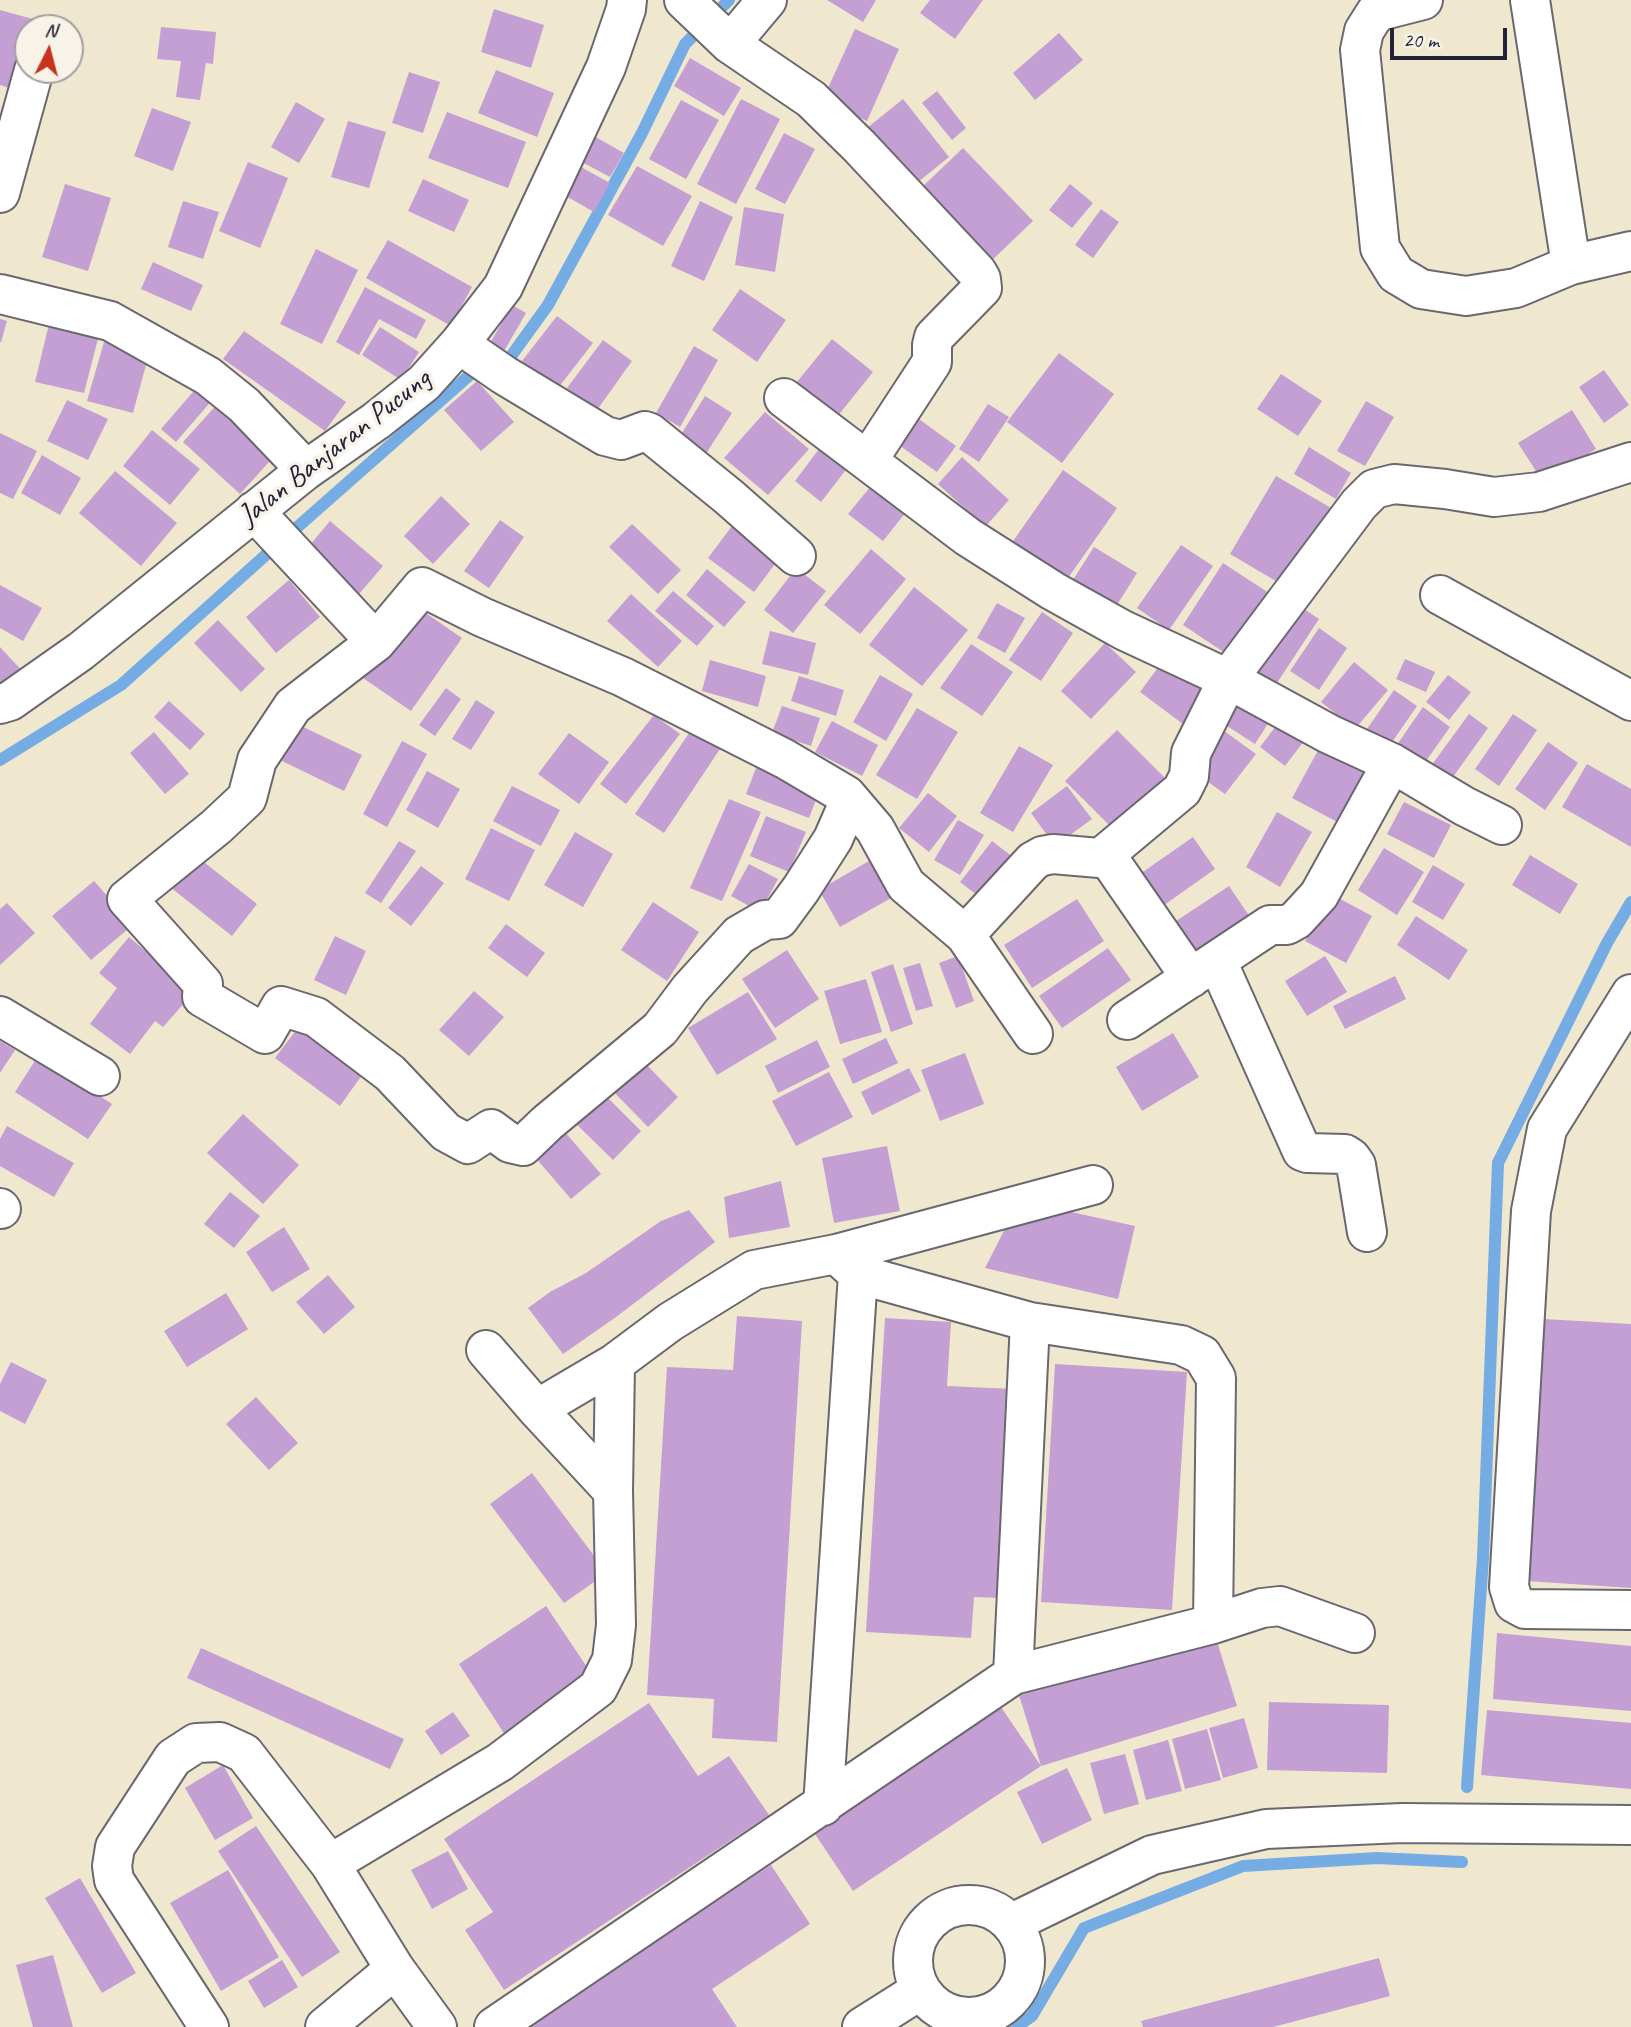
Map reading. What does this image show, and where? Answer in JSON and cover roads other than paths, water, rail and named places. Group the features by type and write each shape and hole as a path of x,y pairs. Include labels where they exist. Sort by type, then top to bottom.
{"street":[{"name":"Jalan Banjaran Pucung","path":"0,704 10,701 81,651 306,470 376,421 424,383 459,344 503,287 606,67 627,0"},
{"path":"707,22 767,0"},
{"path":"1423,0 1376,12 1364,31 1360,50 1380,248 1396,274 1421,289 1466,296 1516,288 1571,265 1631,251"},
{"path":"1530,0 1571,265"},
{"path":"707,22 811,99 886,175 981,279 982,288 934,337 932,362 868,460"},
{"path":"0,193 30,84"},
{"path":"0,295 110,321 208,376 244,405 306,470"},
{"path":"459,344 499,372 614,439 621,440 645,431 655,436 796,556"},
{"path":"784,398 968,537 1053,591 1123,630 1228,679 1329,734 1392,763 1464,806 1502,825"},
{"path":"965,935 1033,861 1053,853 1099,858 1106,855 1182,790 1189,776 1191,753 1228,679 1359,504 1374,489 1394,484 1494,497 1528,494 1631,462"},
{"path":"254,511 376,642"},
{"path":"850,800 833,839 779,919 765,920 739,935 690,989 660,1029 523,1146 510,1143 491,1129 468,1144 446,1132 390,1073 316,1017 281,1006 265,1034 202,997 203,984 128,899 247,798 257,760 293,706 376,642 422,587 482,617 623,677 785,759 846,795 876,829 906,885 965,935 1034,1034"},
{"path":"1440,595 1631,701"},
{"path":"1127,1020 1270,925 1287,925 1307,910 1320,895 1392,763"},
{"path":"1106,855 1204,969 1302,1151 1345,1154 1356,1164 1367,1232"},
{"path":"1631,994 1547,1129 1531,1211 1509,1587 1514,1603 1525,1609 1631,1610"},
{"path":"0,1016 100,1076"},
{"path":"537,1409 615,1363 670,1322 754,1270 847,1264 1093,1185"},
{"path":"847,1264 1030,1322 1181,1345 1202,1355 1216,1378 1213,1624"},
{"path":"823,1806 847,1264"},
{"path":"1013,1675 1030,1322"},
{"path":"486,1350 613,1491"},
{"path":"330,1864 500,1762 598,1688 612,1660 615,1625 615,1363"},
{"path":"494,2027 1013,1675 1213,1624 1262,1608 1280,1606 1354,1633"},
{"path":"209,2027 114,1880 112,1866 115,1847 173,1758 196,1743 220,1742 244,1753 330,1864 395,1969 437,2027"},
{"path":"1012,1923 1152,1855 1266,1829 1402,1823 1631,1825"},
{"path":"961,1905 989,1908 1012,1923 1026,1951 1022,1983 1003,2008 973,2023 943,2012 919,1991 912,1964 917,1936 935,1915 961,1905"},
{"path":"325,2027 395,1969"},
{"path":"862,2027 919,1991"}],"waterway":[{"path":"501,370 548,305 642,133 685,44 729,0"},
{"path":"0,760 121,685 472,373 486,375"},
{"path":"1467,1787 1483,1558 1498,1163 1607,943 1631,902"},
{"path":"1016,2027 1032,2016 1084,1928 1243,1866 1377,1858 1462,1862"}]}
